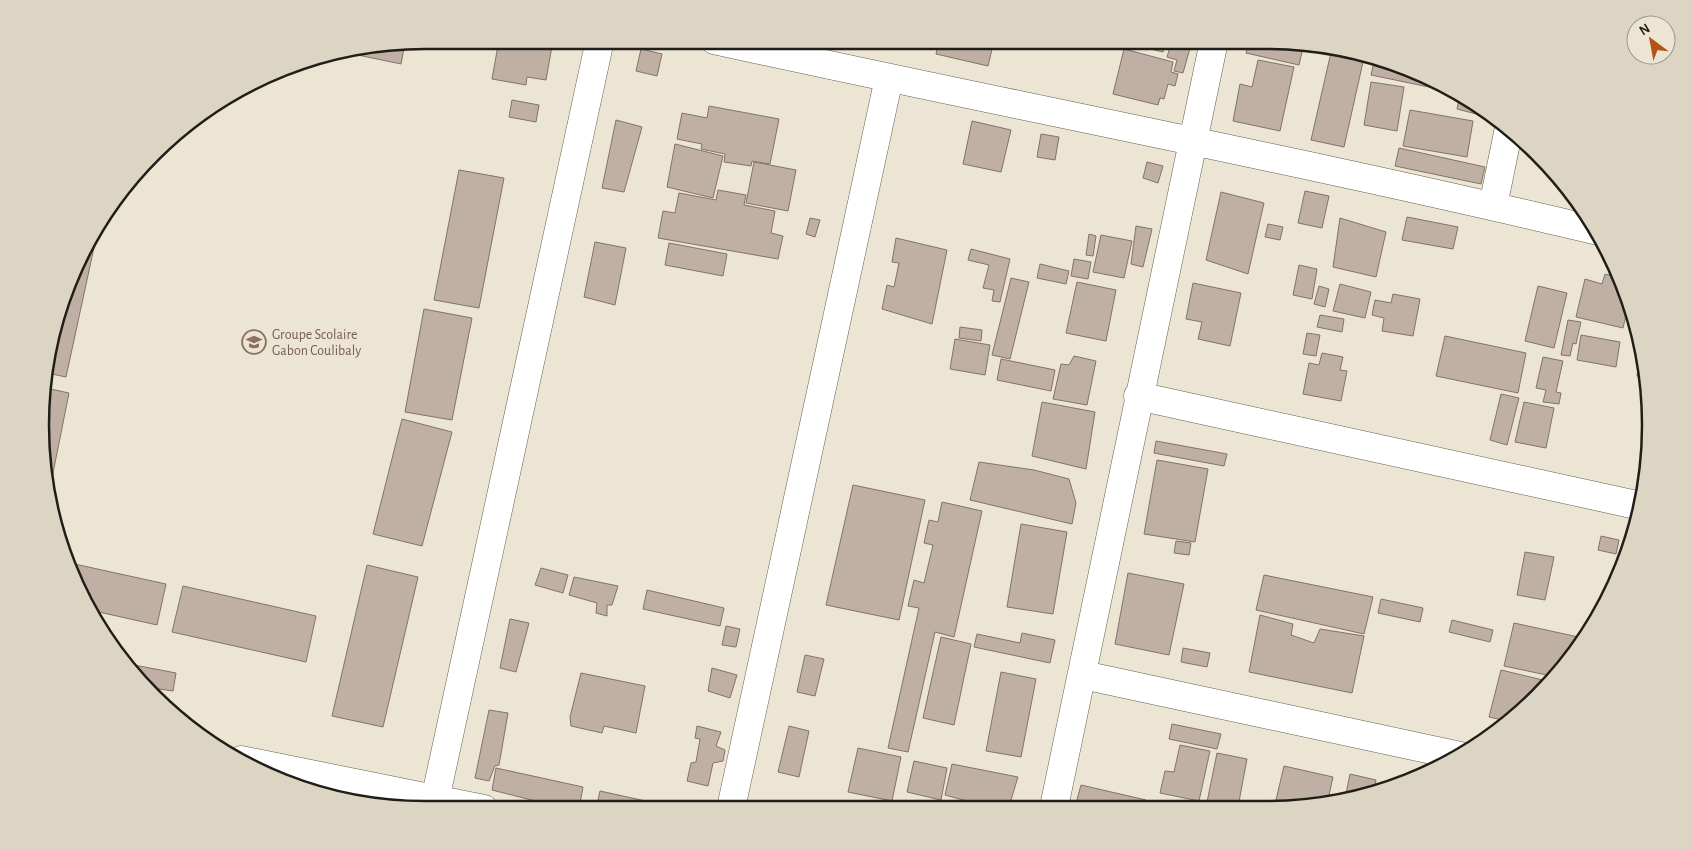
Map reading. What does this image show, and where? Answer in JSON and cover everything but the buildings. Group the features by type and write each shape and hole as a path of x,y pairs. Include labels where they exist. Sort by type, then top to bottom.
{"street":[{"path":"435,801 598,49"},
{"path":"755,49 1192,140 1587,228"},
{"path":"1056,801 1083,675 1138,396 1212,49"},
{"path":"734,801 889,78"},
{"path":"1493,206 1507,137"},
{"path":"1138,396 1633,504"},
{"path":"1083,675 1449,754"},
{"path":"267,766 420,801"}],"place":[{"name":"Groupe Scolaire Gabon Coulibaly","path":"254,342"}]}
